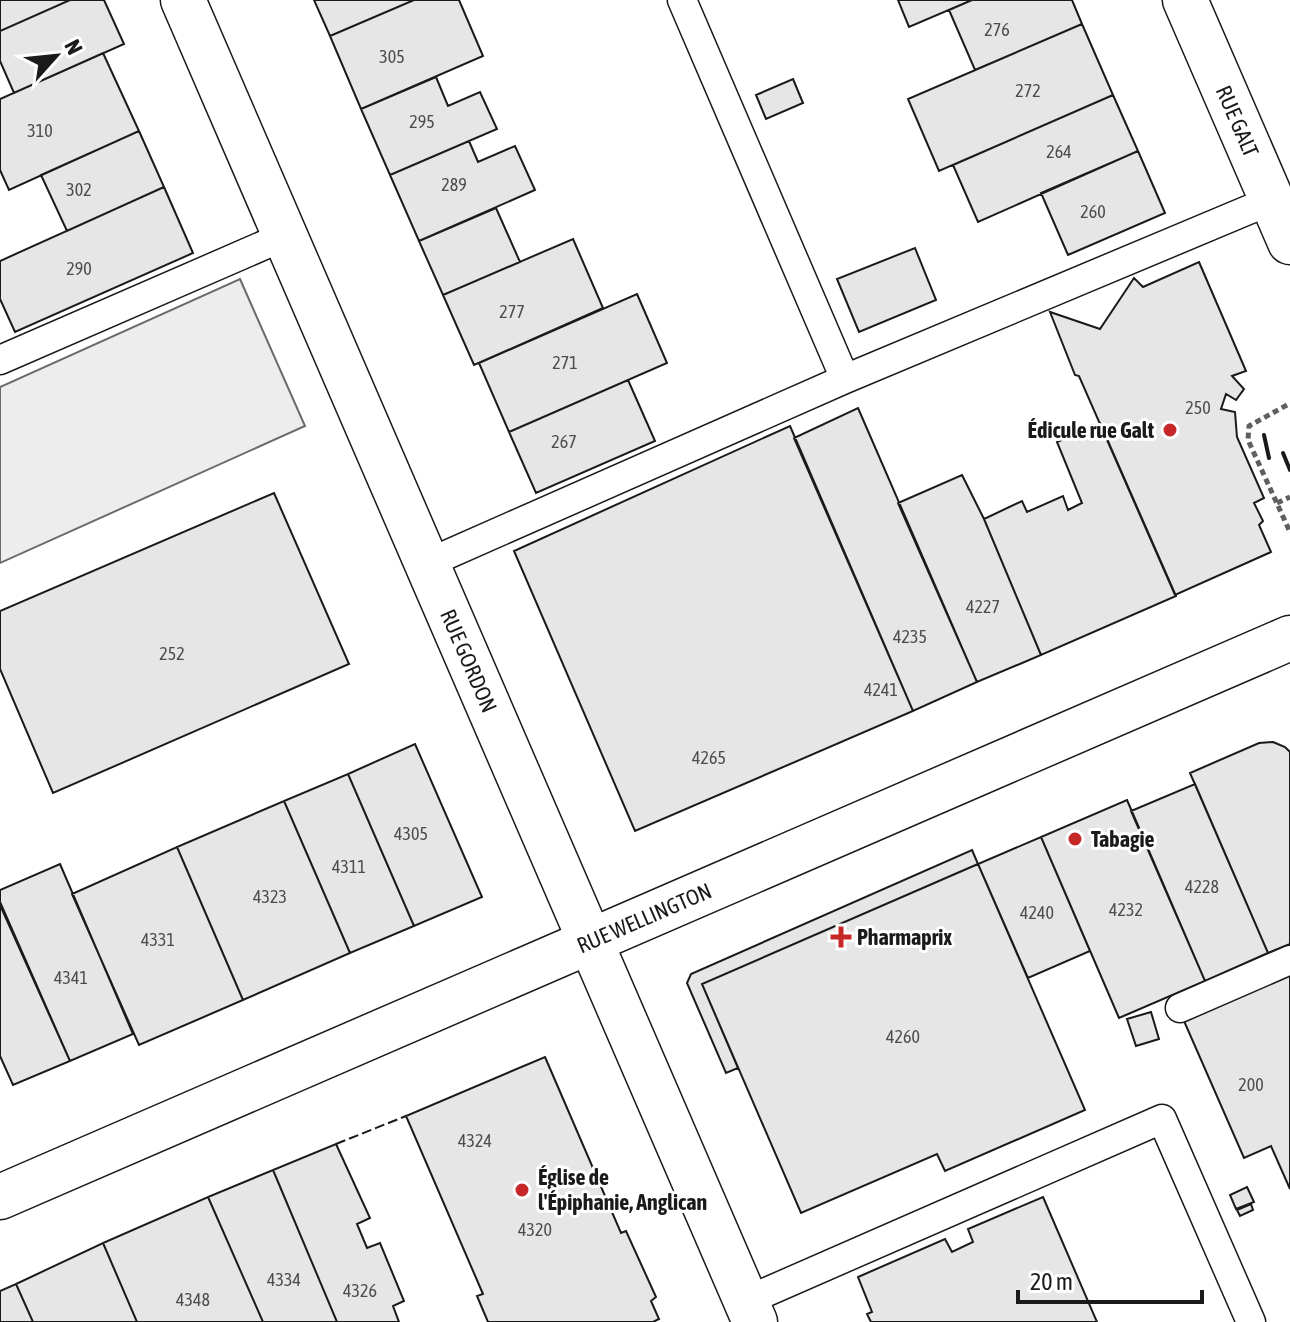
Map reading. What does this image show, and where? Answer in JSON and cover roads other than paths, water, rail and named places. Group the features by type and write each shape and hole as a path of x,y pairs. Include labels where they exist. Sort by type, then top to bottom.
{"main road":[{"name":"RUE GORDON","path":"183,0 750,1311"},
{"name":"RUE GALT","path":"1185,0 1290,242"},
{"name":"RUE WELLINGTON","path":"0,1197 1290,638"}],"lane":[{"path":"682,0 845,379"},
{"path":"426,564 845,379 1272,200"},
{"path":"0,360 285,236"},
{"path":"1180,1008 1290,960"},
{"path":"750,1311 1162,1119 1251,1322"}],"place":[{"name":"Édicule rue Galt","path":"1170,430"},
{"name":"Tabagie","path":"1075,839"},
{"name":"Pharmaprix","path":"841,937"},
{"name":"Église de l'Épiphanie, Anglican","path":"522,1190"}]}
